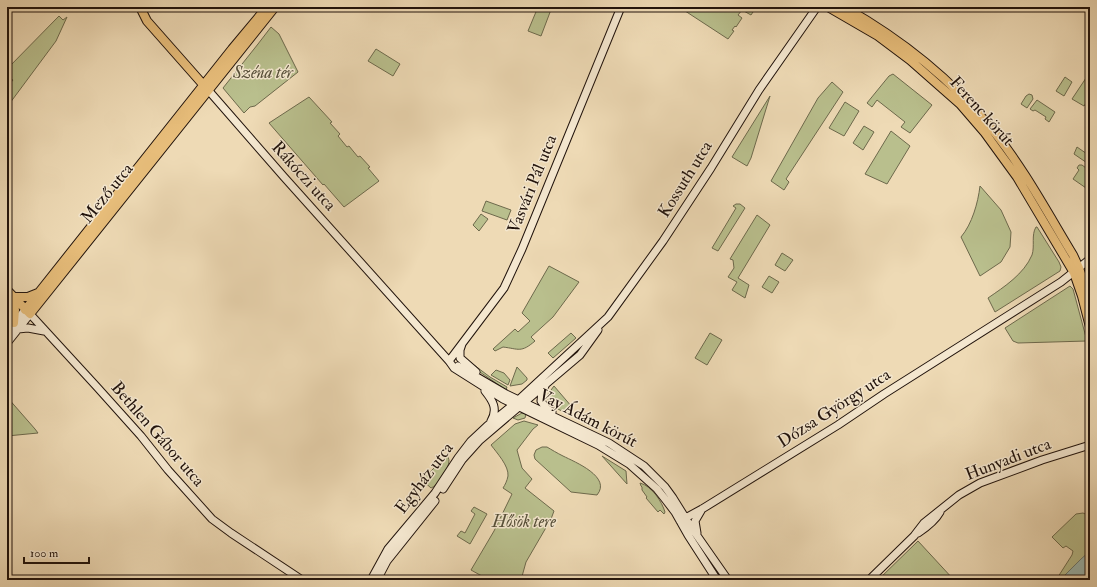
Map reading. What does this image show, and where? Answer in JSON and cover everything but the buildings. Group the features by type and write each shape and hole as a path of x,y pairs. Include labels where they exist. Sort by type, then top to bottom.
{"main road":[{"name":"Rákóczi utca","path":"140,7 147,21 206,88"},
{"path":"206,88 232,49 268,7"},
{"path":"206,88 275,7"},
{"name":"Ferenc körút","path":"828,7 878,36 895,49 940,86 970,116 989,138 1017,177 1076,270"},
{"name":"Ferenc körút","path":"844,7 884,30 908,48 967,101 991,128 1024,174 1073,255 1076,270"},
{"name":"Mező utca","path":"28,312 39,292 206,88"},
{"name":"Mező utca","path":"28,312 168,140 206,88"},
{"path":"1076,270 1090,300"},
{"path":"1076,270 1090,327"},
{"name":"Bethlen Gábor utca","path":"7,290 28,312"},
{"path":"16,326 13,297 28,297 39,292"}],"street":[{"name":"Vasvári Pál utca","path":"449,361 504,288 522,249 621,7"},
{"name":"Kossuth utca","path":"519,403 546,384 580,355 594,337 664,241 713,165 758,90 817,7"},
{"name":"Rákóczi utca","path":"206,88 454,368 519,403"},
{"name":"Dózsa György utca","path":"683,520 838,425 884,394 1061,282 1090,260"},
{"path":"7,343 16,326 28,312"},
{"name":"Bethlen Gábor utca","path":"28,312 141,436 168,470 212,518 231,533 302,580"},
{"name":"Kossuth utca","path":"519,403 559,362 603,323"},
{"path":"7,332 16,326 44,331"},
{"path":"465,338 460,350 460,358 472,369 487,379 486,386 495,407 494,415 487,426"},
{"path":"546,384 542,391 542,404 552,412 574,422 582,429"},
{"name":"Egyház utca","path":"371,580 388,550 435,493 463,451 487,426 519,403"},
{"name":"Egyház utca","path":"377,580 387,561 439,495 471,449 519,403"},
{"name":"Vay Ádám körút","path":"519,403 582,429 633,457 644,466 665,487 717,580"},
{"name":"Vay Ádám körút","path":"519,403 607,450 629,464 657,489 675,512 698,537 728,580"},
{"name":"Hunyadi utca","path":"869,580 914,536 932,515 942,510 959,495 980,483 1042,460 1090,445"},
{"path":"607,450 613,450 624,457 633,457"},
{"path":"698,537 695,521 702,509"}],"green space":[{"path":"538,7 552,7 541,36 528,31"},
{"path":"679,7 745,7 753,12 751,15 742,10 738,15 742,18 732,30 734,31 728,39"},
{"path":"59,16 63,20 67,17 56,41 7,107 7,87 13,80 7,76 7,69"},
{"name":"Széna tér","path":"271,27 279,34 298,72 244,113 223,88"},
{"path":"376,49 400,64 393,76 368,61"},
{"path":"893,74 932,105 910,133 901,127 905,122 877,100 872,107 867,103 889,76"},
{"path":"1088,75 1090,76 1090,97 1084,106 1072,99"},
{"path":"1065,77 1072,82 1064,96 1056,91"},
{"path":"832,82 843,92 786,179 789,182 784,190 771,181 818,98"},
{"path":"1029,94 1032,95 1033,99 1027,108 1021,104"},
{"path":"770,96 751,158 747,166 732,157"},
{"path":"309,97 332,122 330,123 340,134 338,136 347,147 349,146 358,157 360,156 370,167 368,168 379,181 344,207 269,123"},
{"path":"1037,100 1055,112 1049,122 1045,119 1046,117 1035,110 1033,111 1030,109"},
{"path":"845,102 859,111 844,136 829,128"},
{"path":"864,126 874,132 863,150 853,143"},
{"path":"891,131 910,146 887,184 865,174"},
{"path":"1077,147 1090,156 1090,165 1074,154"},
{"path":"1079,165 1082,165 1090,171 1090,181 1086,188 1073,179 1079,170 1077,168"},
{"path":"980,186 1001,210 1011,232 1010,247 1001,262 980,276 961,237 974,213"},
{"path":"486,201 511,210 507,220 482,211"},
{"path":"740,204 745,208 718,251 712,248 736,208 733,206"},
{"path":"481,214 488,219 479,231 473,225"},
{"path":"757,215 770,225 738,278 749,285 745,298 732,290 737,282 728,277 734,268 733,260 730,259"},
{"path":"1036,227 1059,262 1061,267 1060,271 995,312 988,298 1013,280 1024,268 1033,252 1034,233"},
{"path":"782,253 793,260 785,271 775,265"},
{"path":"549,266 579,282 553,317 531,337 535,341 523,349 503,347 495,351 493,349 515,329 518,332 530,321 522,313"},
{"path":"769,276 779,282 772,293 762,287"},
{"path":"1070,286 1073,289 1087,341 1018,343 1013,341 1005,328"},
{"path":"571,333 576,338 553,358 548,353"},
{"path":"710,333 722,340 707,365 695,358"},
{"path":"470,362 490,377 507,387 506,390 477,370"},
{"path":"517,367 527,378 527,380 522,384 510,386"},
{"path":"496,370 504,373 510,380 508,385 491,375"},
{"path":"554,386 572,407 568,414 554,407 549,401 548,394"},
{"path":"7,397 35,429 38,433 7,436"},
{"path":"522,413 526,414 525,418 518,420 513,418"},
{"name":"Hősök tere","path":"524,421 538,425 533,429 517,450 522,468 532,479 525,488 554,511 551,519 526,562 521,580 489,580 471,570 494,531 512,494 503,488 508,476 507,468 491,445 515,424"},
{"path":"542,447 547,447 583,466 596,476 600,482 600,488 597,495 571,492 535,459 534,455 536,450"},
{"path":"447,455 449,464 437,484 431,488 422,480"},
{"path":"602,456 626,471 627,484"},
{"path":"640,483 649,487 656,495 664,508 664,514 660,510 658,512 646,498 647,497 642,490"},
{"path":"474,507 487,514 470,544 457,536 461,531 465,533 475,514 471,511"},
{"path":"1083,513 1090,516 1090,580 1056,580 1073,551 1066,546 1063,548 1052,537 1076,514"},
{"path":"918,541 954,580 878,580"}],"water":[{"path":"1090,551 1090,580 1063,580 1062,578"}]}
